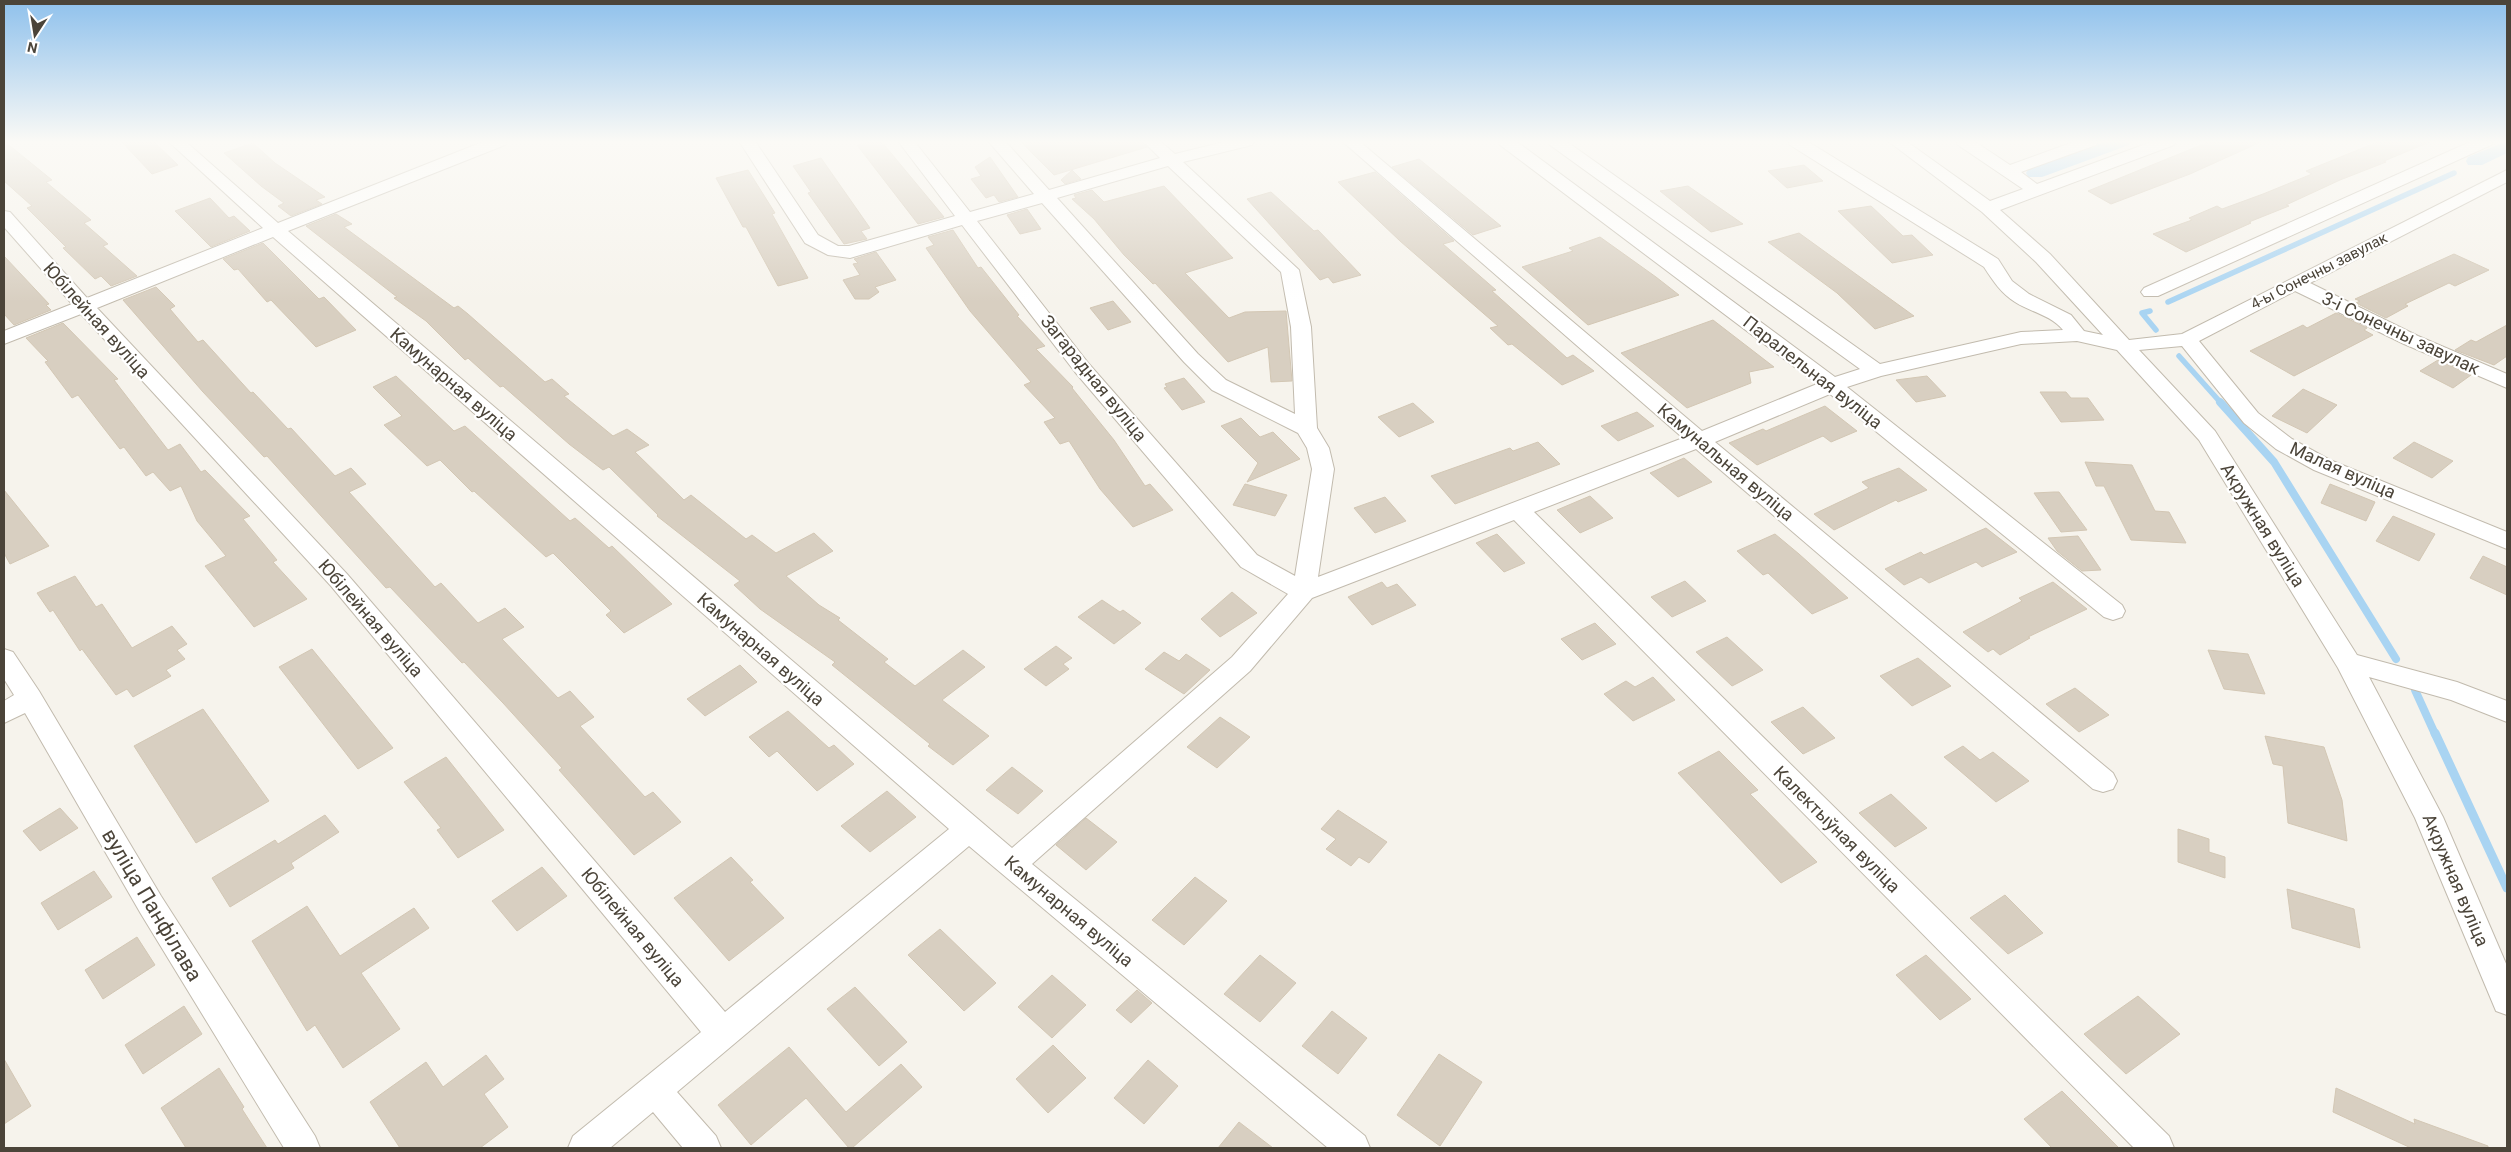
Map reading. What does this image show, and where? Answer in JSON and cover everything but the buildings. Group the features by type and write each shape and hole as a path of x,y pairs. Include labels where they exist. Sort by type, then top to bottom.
{"street":[{"name":"Камунарная вуліца","path":"237,195 969,829 1353,1148"},
{"path":"4,338 365,195"},
{"path":"782,195 811,239 834,251 850,252 1051,195"},
{"name":"Загарадная вуліца","path":"950,195 1082,368 1249,561 1304,592"},
{"path":"1013,864 1241,664 1304,592 1322,469 1318,448 1306,428 1301,327 1290,270 1209,195"},
{"name":"Камунальная вуліца","path":"1414,195 1699,440 2103,781"},
{"name":"Паралельная вуліца","path":"1579,195 1832,385 2113,611"},
{"name":"Паралельная вуліца","path":"1632,195 1876,371"},
{"path":"1882,195 1990,263 2005,285 2022,298 2064,319 2077,335"},
{"name":"Акружная вуліца","path":"1970,195 1988,208 2042,258 2206,436 2348,662 2429,817 2507,1001"},
{"path":"1988,208 2023,195"},
{"path":"2151,292 2365,195"},
{"name":"4-ы Сонечны завулак","path":"1304,592 1699,440 1832,385 1876,371 2021,338 2077,335 2125,346 2187,339 2468,195"},
{"path":"1047,196 1191,358 1219,385 1306,428"},
{"name":"Юбілейная вуліца","path":"4,216 84,306 339,580 723,1034"},
{"name":"3-і Сонечны завулак","path":"2294,283 2411,340 2507,382"},
{"name":"Малая вуліца","path":"2187,339 2251,418 2284,444 2322,465 2507,541"},
{"name":"Калектыўная вуліца","path":"1518,510 2157,1148"},
{"name":"вуліца Панфілава","path":"4,659 30,698 150,905 303,1148"},
{"path":"2348,662 2456,692 2507,712"},
{"path":"4,712 30,698"},
{"path":"585,1148 969,829"},
{"path":"655,1090 704,1148"}],"waterway":[{"path":"2168,302 2406,195"},
{"path":"2150,311 2142,313 2156,330"},
{"path":"2179,356 2221,403"},
{"path":"2220,402 2274,462 2396,659"},
{"path":"2415,690 2435,734"},
{"path":"2435,733 2507,888"}]}
